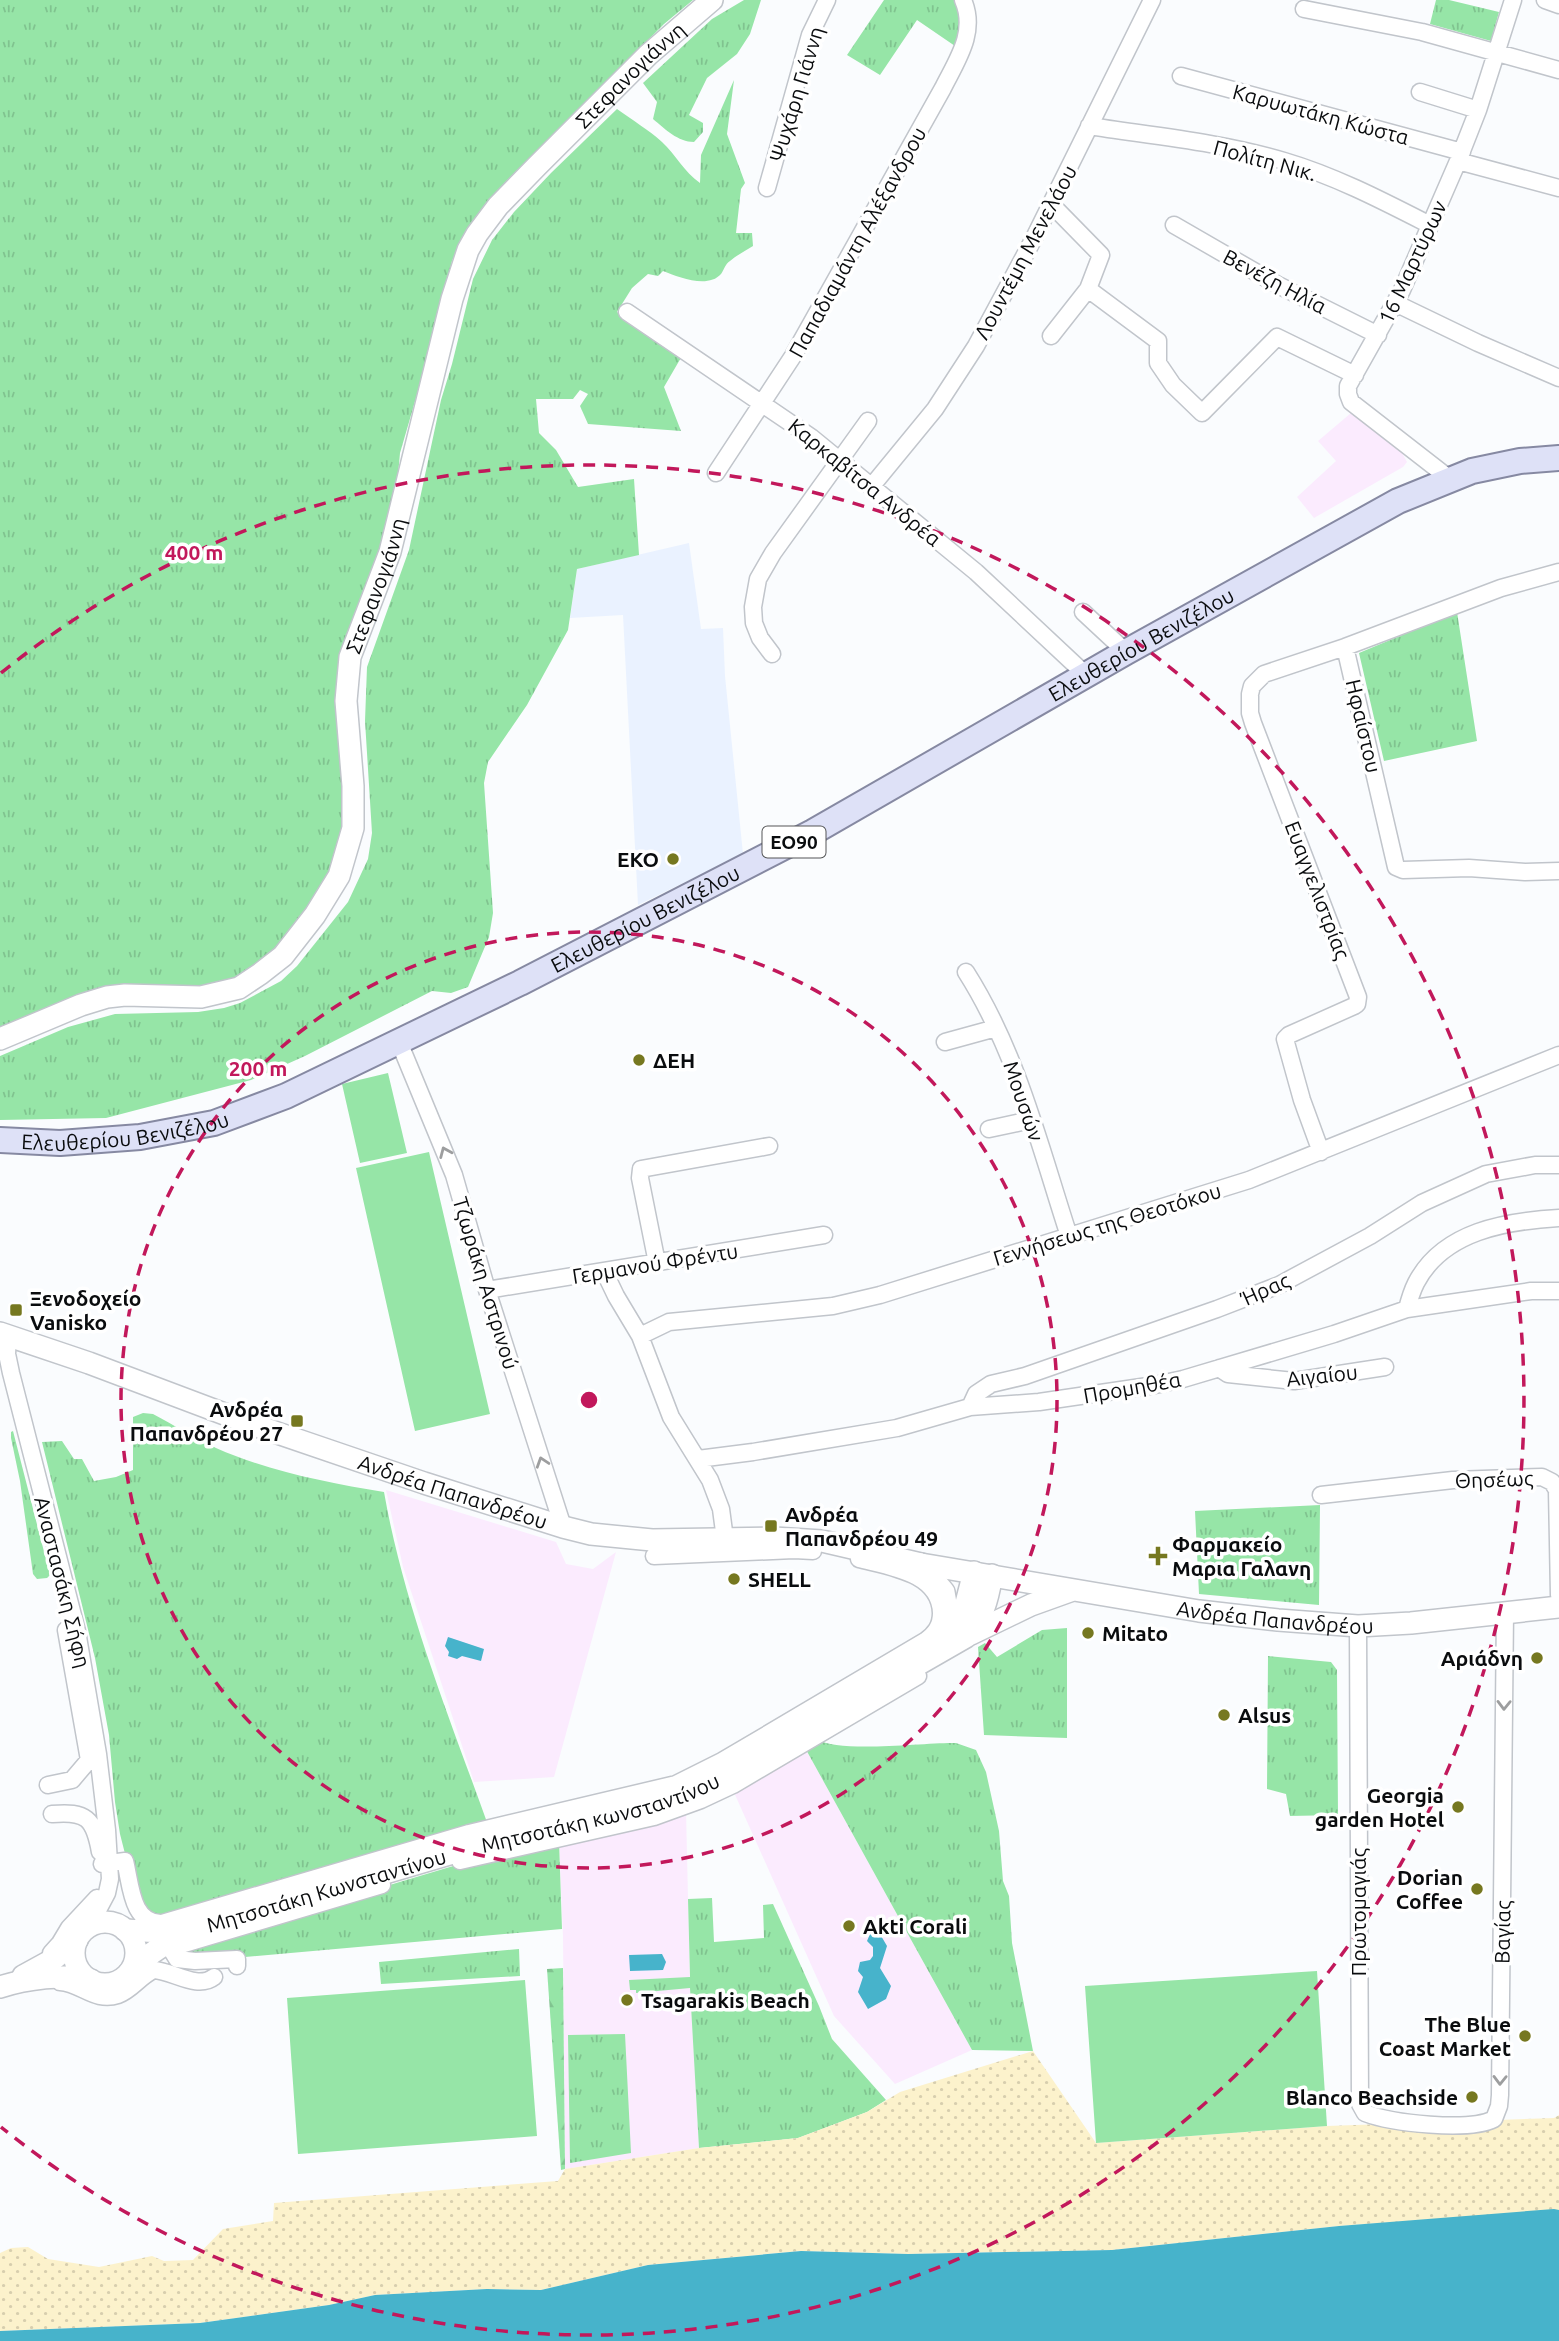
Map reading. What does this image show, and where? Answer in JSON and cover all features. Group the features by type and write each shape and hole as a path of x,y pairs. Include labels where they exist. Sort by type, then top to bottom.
{"main road":[{"name":"Ελευθερίου Βενιζέλου","path":"0,1140 60,1143 114,1140 214,1123 286,1096 580,953 813,832 1126,652 1398,501 1472,471 1520,461 1559,458"}],"street":[{"name":"Στεφανογιάννη","path":"0,1039 107,996 201,997 239,988 283,956 315,915 340,876 353,828 354,786 346,701 350,657 390,552 452,299 468,250 498,206 536,166 667,37 712,0"},
{"name":"Ψυχάρη Γιάννη","path":"767,188 810,35 827,0"},
{"name":"Παπαδιαμάντη Αλέξανδρου","path":"716,473 800,344 958,59 969,26 963,0"},
{"name":"Λουντέμη Μενελάου","path":"871,487 935,409 969,356 1051,204 1152,0"},
{"name":"16 Μαρτύρων","path":"1354,375 1395,303 1460,156 1478,110 1513,0"},
{"path":"1545,0 1559,5"},
{"path":"1304,9 1422,32 1559,70"},
{"name":"Καρυωτάκη Κώστα","path":"1181,76 1460,156 1559,188"},
{"path":"1420,92 1478,110"},
{"name":"Πολίτη Νικ.","path":"1089,126 1241,150 1278,159 1352,186 1430,225"},
{"path":"1051,204 1101,255 1087,289 1051,336"},
{"name":"Βενέζη Ηλία","path":"1174,225 1270,281 1378,335"},
{"path":"1087,289 1158,341 1158,363 1173,385 1202,413 1277,337 1354,375 1348,386 1351,402 1450,479"},
{"path":"1395,303 1559,378"},
{"name":"Καρκαβίτσα Ανδρέα","path":"627,312 764,402 839,459 976,572 1086,675"},
{"path":"772,654 760,638 754,623 753,607 758,579 773,553 868,421"},
{"path":"1345,647 1500,588 1559,572"},
{"path":"1083,612 1126,652"},
{"name":"Ηφαίστου","path":"1345,647 1396,867 1403,870 1469,868 1525,872 1559,871"},
{"name":"Ευαγγελιστρίας","path":"1321,1152 1302,1100 1286,1040 1289,1035 1354,1006 1358,997 1253,723 1250,694 1252,686 1264,674 1345,647"},
{"name":"Μουσών","path":"965,972 979,992 1011,1061 1069,1236"},
{"path":"945,1042 996,1028"},
{"name":"Τζωράκη Αστρινού","path":"399,1042 454,1175 486,1290 564,1527"},
{"name":"Γεννήσεως της Θεοτόκου","path":"640,1336 664,1323 679,1320 833,1306 856,1301 1069,1236 1249,1180 1559,1055"},
{"path":"989,1129 1031,1120"},
{"path":"657,1263 640,1178 641,1169 769,1146"},
{"name":"Ήρας","path":"971,1407 976,1394 991,1384 1025,1376 1279,1285 1370,1236 1422,1203 1486,1174 1535,1165 1559,1165"},
{"path":"1406,1309 1424,1271 1457,1241 1469,1234 1495,1227 1559,1218"},
{"name":"Γερμανού Φρέντυ","path":"486,1290 824,1235"},
{"path":"604,1271 640,1336 671,1417 698,1459 718,1501 726,1539"},
{"name":"Προμηθέα","path":"698,1459 897,1428 971,1407 1039,1402 1183,1379 1334,1334 1406,1309 1531,1291 1559,1291"},
{"name":"Ανδρέα Παπανδρέου","path":"4,1334 251,1424 424,1483 564,1527 635,1540 814,1540 921,1564 983,1574 1066,1596 1278,1620 1358,1626 1559,1607"},
{"name":"Αναστασάκη Σήφη","path":"4,1334 11,1373 80,1645 97,1746 110,1863"},
{"name":"Αιγαίου","path":"1219,1368 1228,1374 1294,1381 1385,1367"},
{"name":"Θησέως","path":"1321,1495 1453,1480 1542,1477 1552,1482 1557,1490 1559,1595"},
{"path":"52,1969 111,1983 121,1980 190,1930 469,1833 676,1784 722,1761 925,1642 940,1624 939,1598 923,1579 844,1556 794,1550 654,1556"},
{"path":"921,1564 935,1577 944,1592 959,1634"},
{"path":"959,1634 982,1617 988,1599 983,1574"},
{"path":"959,1634 1031,1605 1066,1596"},
{"path":"5,1985 52,1969 83,1934 105,1922 118,1925 130,1933 190,1930 681,1809 733,1785 987,1636 1066,1596"},
{"name":"Βαγίας","path":"1365,2113 1388,2120 1464,2126 1483,2125 1494,2119 1499,2106 1505,1612"},
{"name":"Πρωτομαγιάς","path":"1358,1626 1359,2089 1360,2104 1365,2113"},
{"path":"48,1785 72,1780 89,1760 66,1630"},
{"name":"Μητσοτάκη Κωνσταντίνου","path":"728,1774 937,1653 959,1634"},
{"name":"Μητσοτάκη κωνσταντίνου","path":"470,1848 646,1807 685,1794 728,1774"},
{"path":"52,1814 72,1812 86,1818 95,1830 110,1863 136,1957 129,1973"},
{"name":"Μητσοτάκη Κωνσταντίνου","path":"190,1930 470,1848"},
{"path":"110,1863 125,1861 136,1905 146,1920 190,1930"},
{"path":"91,1980 82,1974 74,1954 107,1893 110,1863"},
{"path":"110,1863 98,1895 47,1956 57,1983 74,1984 102,1997 122,1993 154,1970 198,1982 208,1982 214,1977"},
{"path":"190,1930 175,1948 173,1955 180,1960 191,1961 237,1959 237,1966"}],"shaded area":[{"path":"1351,413 1401,451 1407,462 1403,467 1314,518 1297,497 1336,461 1318,441"},
{"path":"689,543 701,629 723,628 725,676 743,854 638,905 623,615 570,618 577,569"},
{"path":"386,1490 556,1542 566,1564 593,1569 616,1552 554,1777 474,1782 403,1567"},
{"name":"Akti Corali","path":"804,1746 972,2050 895,2084 834,2016 732,1788"},
{"name":"Tsagarakis Beach","path":"686,1811 690,1985 699,2148 565,2169 563,1936 559,1841"}],"green space":[{"path":"0,0 693,0 664,24 524,165 466,231 452,261 439,319 400,453 388,533 361,613 342,845 321,891 272,958 249,975 197,989 100,989 58,1003 0,1028"},
{"path":"744,0 761,0 750,34 737,54 707,78 689,115 703,123 703,132 694,142 677,137 653,119 657,102 643,83 712,19"},
{"path":"884,0 958,0 962,32 955,46 917,20 880,75 847,55"},
{"path":"1436,0 1449,0 1499,12 1491,41 1430,24"},
{"path":"734,80 727,134 745,183 741,189 736,233 752,233 753,246 728,262 721,274 709,281 693,280 663,271 658,276 648,274 632,288 617,312 682,356 664,387 681,431 588,424 580,406 588,394 580,390 573,399 536,399 539,433 556,450 578,487 634,479 639,555 577,569 568,630 527,705 488,762 484,783 493,913 489,937 468,987 451,993 432,991 305,1056 251,1080 106,1118 0,1120 0,1056 68,1027 115,1014 198,1012 240,1003 281,981 297,966 348,902 368,859 372,833 365,721 367,667 409,550 441,400 473,279 492,240 514,212 617,109 662,142 700,183 701,155"},
{"path":"1457,612 1477,741 1384,761 1359,653"},
{"path":"388,1073 407,1153 360,1163 342,1084"},
{"path":"429,1152 490,1414 415,1431 356,1168"},
{"path":"143,1413 153,1414 236,1456 277,1470 384,1492 415,1619 488,1825 155,1921 138,1905 120,1834 109,1735 95,1658 42,1442 62,1441 74,1459 82,1459 94,1481 116,1477 133,1470 133,1417"},
{"path":"13,1431 50,1575 47,1578 37,1579 33,1574 11,1438"},
{"path":"1320,1505 1319,1605 1199,1594 1195,1511"},
{"path":"1067,1628 1067,1738 984,1735 978,1647 985,1643 997,1657 1042,1630"},
{"path":"1268,1656 1331,1662 1337,1670 1338,1815 1290,1816 1286,1794 1267,1789"},
{"path":"817,1739 844,1746 863,1747 956,1743 976,1750 986,1772 999,1831 1003,1881 1009,1896 1012,1943 1033,2051 972,2050 804,1746"},
{"path":"559,1841 562,1929 223,1959 197,1960 175,1949 460,1864"},
{"path":"712,1898 714,1942 764,1938 763,1905 773,1904 832,2039 886,2100 867,2112 798,2138 699,2148 690,1988 636,1993 636,1990 630,1990 629,1980 690,1977 688,1899"},
{"path":"519,1949 520,1976 381,1984 379,1962"},
{"path":"563,1968 565,2169 561,2170 547,1969"},
{"path":"1317,1971 1327,2126 1096,2143 1085,1986"},
{"path":"525,1980 537,2136 298,2154 287,1998"},
{"path":"625,2034 631,2153 570,2163 568,2035"}],"sand":[{"path":"1033,2051 1096,2143 1327,2126 1554,2118 1559,2115 1559,2210 1339,2226 1112,2250 908,2254 801,2251 648,2265 541,2290 487,2289 375,2295 329,2305 200,2323 0,2331 0,2253 11,2248 28,2247 48,2259 99,2267 152,2256 164,2261 193,2260 223,2229 273,2221 274,2203 558,2181 565,2169 699,2148 798,2138 867,2112 900,2092"}],"water":[{"path":"448,1637 484,1649 481,1661 448,1656 449,1652 445,1646"},
{"path":"877,1929 887,1946 880,1968 891,1986 886,1999 868,2009 858,1992 863,1977 858,1971 860,1962 870,1960 873,1956 873,1947 867,1941 870,1934"},
{"path":"662,1954 666,1962 663,1970 630,1971 629,1955"},
{"path":"1559,2210 1559,2341 0,2341 0,2331 200,2323 329,2305 375,2295 487,2289 541,2290 648,2265 801,2251 908,2254 1112,2250 1339,2226"}],"place":[{"name":"EKO","path":"673,859"},
{"name":"ΔΕΗ","path":"639,1060"},
{"name":"Ξενοδοχείο Vanisko","path":"16,1310"},
{"name":"Ανδρέα Παπανδρέου 27","path":"297,1421"},
{"name":"Ανδρέα Παπανδρέου 49","path":"771,1526"},
{"name":"Φαρμακείο Μαρια Γαλανη","path":"1158,1556"},
{"name":"SHELL","path":"734,1579"},
{"name":"Mitato","path":"1088,1633"},
{"name":"Αριάδνη","path":"1537,1658"},
{"name":"Alsus","path":"1224,1715"},
{"name":"Georgia garden Hotel","path":"1458,1807"},
{"name":"Dorian Coffee","path":"1477,1889"},
{"name":"Akti Corali","path":"849,1926"},
{"name":"Tsagarakis Beach","path":"627,2000"},
{"name":"The Blue Coast Market","path":"1525,2036"},
{"name":"Blanco Beachside","path":"1472,2097"}]}
